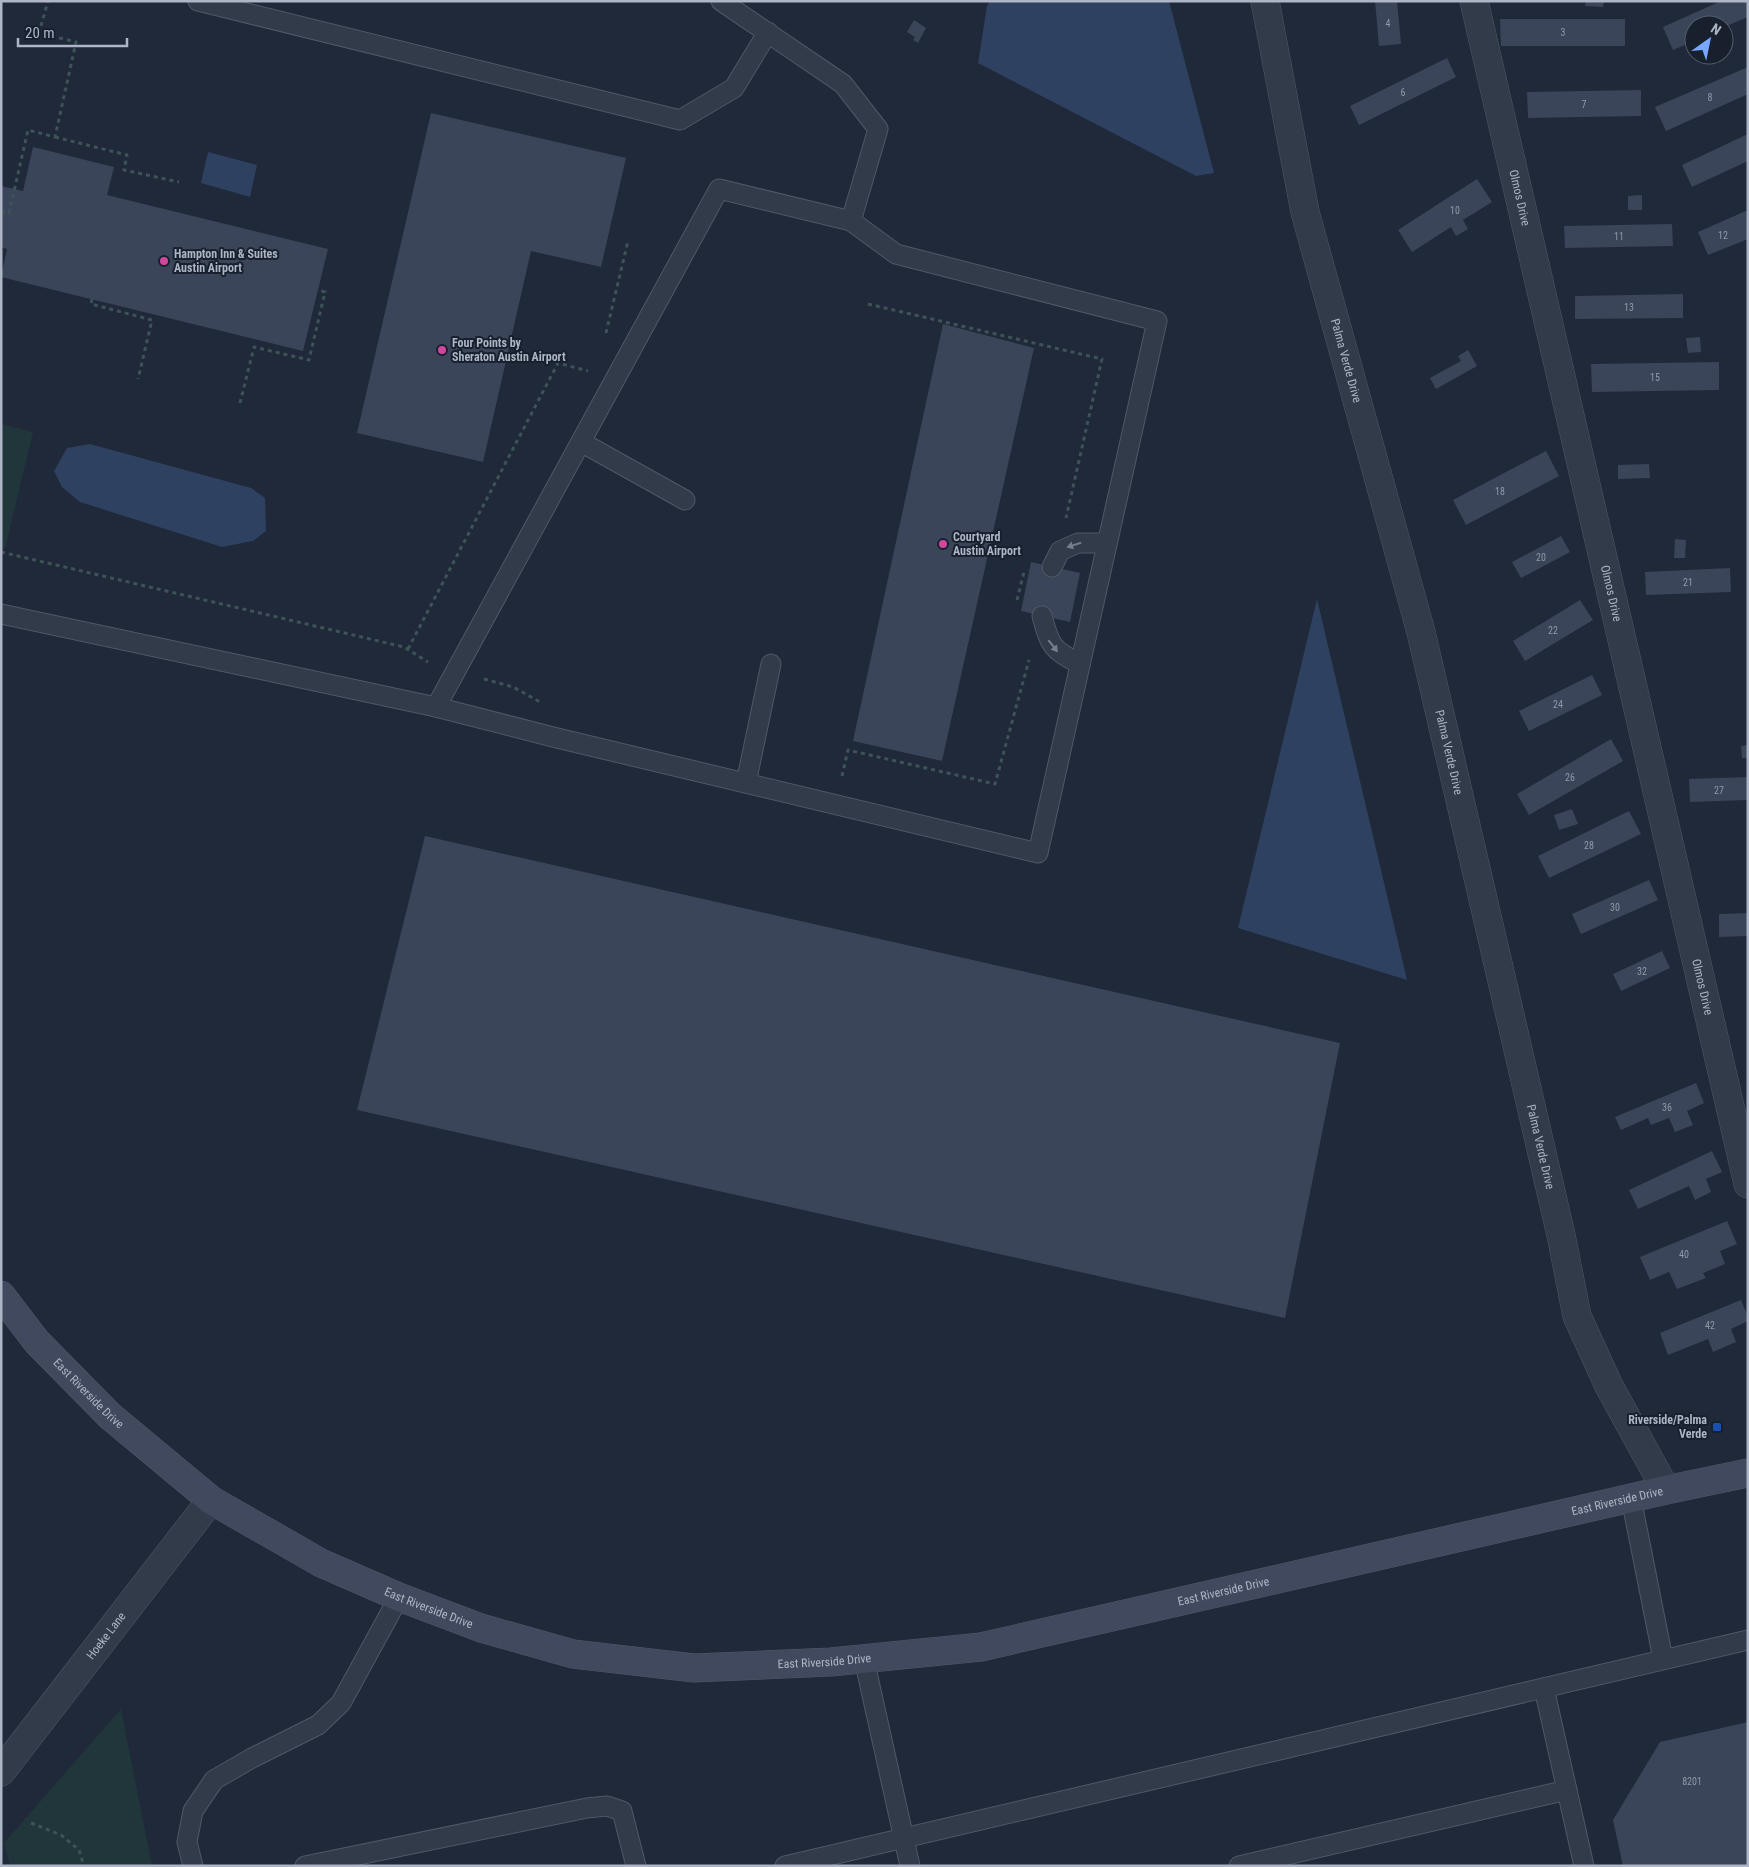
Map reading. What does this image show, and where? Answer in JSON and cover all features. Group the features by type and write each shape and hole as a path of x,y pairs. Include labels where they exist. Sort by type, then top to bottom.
{"main road":[{"name":"East Riverside Drive","path":"1,1295 37,1342 110,1416 211,1500 322,1563 399,1597 481,1628 572,1654 694,1668 864,1659 981,1648 1748,1472"}],"street":[{"name":"Palma Verde Drive","path":"1265,1 1305,212 1421,632 1561,1235 1577,1316 1609,1386 1666,1490"},
{"name":"Olmos Drive","path":"1474,1 1743,1143 1748,1184"},
{"name":"Hoeke Lane","path":"1,1772 211,1500"}],"lane":[{"path":"198,1 680,120 734,88 768,32"},
{"path":"721,1 843,84 878,129 851,221"},
{"path":"1,614 436,707 1038,853 1157,320 896,254 851,221 720,188 436,707"},
{"path":"581,442 685,500"},
{"path":"1052,567 1060,551 1078,543 1107,543"},
{"path":"1042,616 1048,641 1060,654 1080,664"},
{"path":"746,783 771,664"},
{"path":"1631,1498 1663,1659"},
{"path":"193,1866 188,1842 193,1811 214,1780 252,1758 318,1725 341,1703 399,1597"},
{"path":"784,1866 1748,1640"},
{"path":"864,1659 910,1866"},
{"path":"1544,1688 1584,1866"},
{"path":"1239,1866 1567,1790"},
{"path":"305,1866 586,1808 607,1806 622,1811 636,1866"}],"path":[{"path":"48,1 39,33 76,42 55,137"},
{"path":"1,211 8,213 28,130 127,155 124,170 179,182"},
{"path":"604,340 628,241"},
{"path":"240,403 254,347 309,360 325,292 318,290"},
{"path":"92,299 91,304 152,320 138,379"},
{"path":"868,304 1102,360 1066,519"},
{"path":"408,649 558,363 590,371 594,366"},
{"path":"1,552 404,647 431,664 513,687 545,705"},
{"path":"1016,608 1017,594 1024,570"},
{"path":"841,778 848,750 995,784 1031,652"},
{"path":"32,1823 61,1835 79,1850 84,1866"}],"green space":[{"path":"1,424 33,432 5,549 1,548"},
{"path":"121,1709 152,1866 10,1866 4,1843"}],"water":[{"path":"990,1 1169,1 1214,173 1196,176 978,63 987,6"},
{"path":"208,152 257,165 250,197 201,183"},
{"path":"90,444 251,488 265,498 266,531 253,541 222,547 80,502 62,487 54,471 67,448"},
{"path":"1317,599 1407,980 1238,928"}],"building":[{"path":"1375,1 1397,1 1401,44 1379,46"},
{"path":"1586,1 1604,1 1603,7 1585,6"},
{"path":"1721,1 1748,1 1748,17 1734,23 1734,15 1690,15"},
{"path":"1684,18 1684,45 1673,50 1663,27"},
{"path":"1500,19 1625,19 1625,46 1501,46"},
{"path":"914,20 926,28 918,43 913,40 915,37 907,32"},
{"path":"1447,58 1456,77 1359,125 1350,106"},
{"path":"1748,67 1748,94 1666,131 1655,107"},
{"path":"1641,90 1641,116 1528,118 1527,92"},
{"name":"Four Points by Sheraton Austin Airport","path":"431,113 626,158 601,267 531,251 483,462 357,433"},
{"path":"1748,134 1748,161 1692,187 1682,165"},
{"name":"Hampton Inn & Suites Austin Airport","path":"33,147 114,167 107,195 328,249 303,351 1,277 7,249 1,247 1,186 23,191"},
{"path":"1477,179 1492,202 1463,220 1468,229 1456,236 1451,227 1412,252 1398,230"},
{"path":"1642,195 1642,210 1628,210 1628,196"},
{"path":"1748,210 1748,239 1708,255 1698,232"},
{"path":"1672,224 1673,246 1565,248 1564,226"},
{"path":"1683,294 1683,318 1575,319 1575,296"},
{"name":"Courtyard Austin Airport","path":"943,324 1034,348 942,761 853,741"},
{"path":"1700,337 1701,352 1688,353 1686,338"},
{"path":"1468,350 1477,366 1436,389 1430,378 1461,361 1458,356"},
{"path":"1719,362 1719,390 1592,392 1591,364"},
{"path":"1546,451 1559,476 1466,525 1453,500"},
{"path":"1649,464 1650,478 1618,479 1618,465"},
{"path":"1561,536 1570,552 1521,578 1512,562"},
{"path":"1675,539 1686,540 1685,558 1674,558"},
{"path":"1031,562 1080,573 1070,622 1021,611"},
{"path":"1730,568 1731,592 1646,595 1645,572"},
{"path":"1580,600 1593,620 1525,661 1513,641"},
{"path":"1592,675 1602,695 1529,731 1519,711"},
{"path":"1611,739 1623,761 1529,815 1517,794"},
{"path":"1748,745 1748,758 1742,758 1741,746"},
{"path":"1748,777 1748,800 1690,802 1689,779"},
{"path":"1572,809 1578,824 1559,830 1554,815"},
{"path":"1629,811 1641,834 1549,878 1538,856"},
{"path":"425,836 1340,1043 1285,1318 357,1110"},
{"path":"1649,880 1658,900 1581,934 1572,914"},
{"path":"1748,913 1748,936 1719,937 1719,914"},
{"path":"1662,951 1670,968 1621,991 1613,974"},
{"path":"1696,1083 1704,1103 1687,1111 1693,1125 1675,1132 1669,1118 1651,1125 1648,1118 1621,1130 1615,1117"},
{"path":"1712,1151 1722,1172 1706,1179 1711,1192 1695,1200 1689,1186 1638,1209 1629,1190"},
{"path":"1727,1221 1737,1244 1720,1251 1725,1264 1703,1273 1706,1278 1677,1289 1669,1272 1650,1280 1640,1257"},
{"path":"1741,1300 1748,1321 1731,1329 1736,1342 1713,1352 1708,1339 1668,1355 1660,1333"},
{"path":"1748,1722 1748,1866 1623,1866 1613,1820 1660,1742"}],"place":[{"name":"Hampton Inn & Suites Austin Airport","path":"164,261"},
{"name":"Four Points by Sheraton Austin Airport","path":"442,350"},
{"name":"Courtyard Austin Airport","path":"943,544"},
{"name":"Riverside/Palma Verde","path":"1717,1427"}]}
